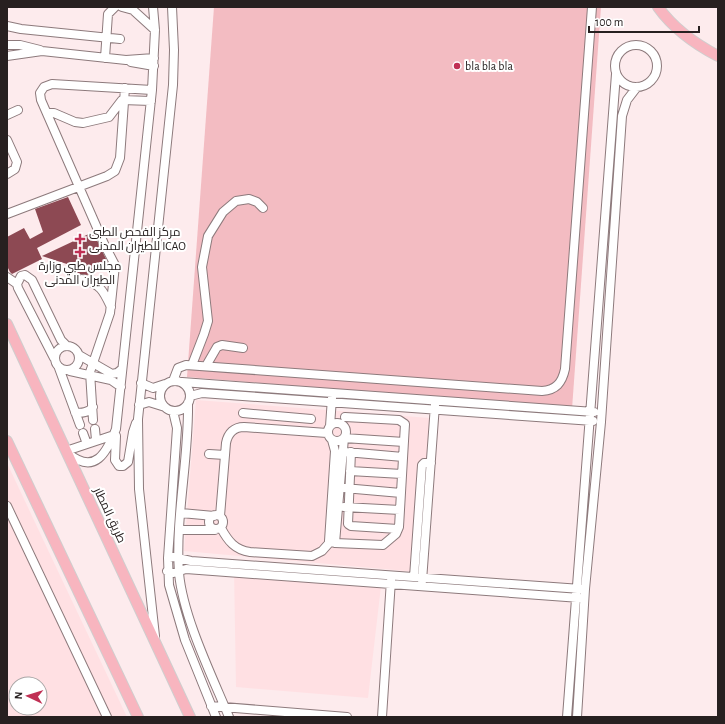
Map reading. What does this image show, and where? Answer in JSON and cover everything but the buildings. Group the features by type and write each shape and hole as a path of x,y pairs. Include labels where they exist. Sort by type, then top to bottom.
{"main road":[{"path":"658,7 687,36 718,56"},
{"name":"طريق المطار","path":"7,324 190,717"},
{"path":"7,441 138,717"}],"street":[{"path":"105,58 108,14 116,7"},
{"path":"122,7 134,9 155,30"},
{"path":"138,419 133,432 128,462 123,466 119,466 115,460 115,432 152,90 155,30 153,7"},
{"path":"158,648 150,608 140,508 138,419 173,85 174,50 172,7"},
{"path":"165,407 162,403 160,393 169,383 178,368 192,365 542,391 549,390 560,383 564,369 592,7"},
{"path":"7,26 21,30 120,39"},
{"path":"7,45 36,48 42,51"},
{"path":"567,717 576,597 581,589 602,412 622,116 627,100 637,88 648,84 652,80 657,69 655,57 648,48 636,45 625,48 617,56 615,68 616,74 589,421 581,589 585,598 577,717"},
{"path":"7,56 42,51 154,62"},
{"path":"616,74 626,85 637,88"},
{"path":"94,420 90,375 111,307 114,262 47,113 40,93 44,87 49,84 152,90"},
{"path":"7,214 107,176 114,171 118,165 125,88"},
{"path":"47,113 54,113 75,122 83,123 109,117 120,101 151,101"},
{"path":"8,112 18,110"},
{"path":"7,140 17,162 15,169 7,174"},
{"path":"192,365 208,321 202,267 204,251 211,230 223,212 236,201 245,199 253,200 263,208"},
{"path":"17,284 18,280 25,275 32,280 61,340 67,346 74,348 79,355 112,374 117,374 122,369"},
{"path":"7,277 17,284 59,368 80,425"},
{"path":"82,279 93,282 101,288 111,307"},
{"path":"206,366 217,347 222,345 243,348"},
{"path":"54,358 56,351 67,346"},
{"path":"70,371 76,366 79,355"},
{"path":"59,368 114,381 120,387"},
{"path":"142,383 153,388 169,383 182,382 602,412"},
{"path":"182,382 188,388 189,400 180,530 179,571 182,590 190,619 229,717"},
{"path":"139,405 149,402 173,411 182,409 189,400 202,393 601,422"},
{"path":"332,393 330,433 335,451 334,506"},
{"path":"333,543 328,538 339,487 342,451 346,433 344,427 346,394"},
{"path":"422,586 418,577 431,463 436,400"},
{"path":"75,412 81,413 89,411 92,407"},
{"path":"173,411 176,428 168,558 171,596 183,633 216,717"},
{"path":"243,413 311,419"},
{"path":"258,428 259,414"},
{"path":"217,516 210,519 210,524 218,529 232,545 241,550 250,552 312,556 333,543 380,546 387,542 398,529 405,426 401,420 345,417"},
{"path":"299,431 300,418"},
{"path":"330,433 339,423 344,427"},
{"path":"217,516 226,439 231,432 241,427 330,433 340,441 344,438 404,442"},
{"path":"95,429 96,440"},
{"path":"67,452 80,461 96,460 106,451 115,432"},
{"path":"67,452 115,432"},
{"path":"83,433 87,444"},
{"path":"342,451 403,457"},
{"path":"351,452 347,522 349,525 398,529"},
{"path":"209,454 225,455"},
{"path":"350,471 402,474"},
{"path":"339,487 401,493"},
{"path":"7,506 107,717"},
{"path":"334,506 400,510"},
{"path":"180,530 218,529 224,524 217,516 181,513"},
{"path":"168,558 173,557 191,561 581,589"},
{"path":"168,571 173,573 186,569 585,598"},
{"path":"382,717 392,575"},
{"path":"211,706 347,717"}],"shaded area":[{"path":"214,7 601,7 572,409 187,377"},
{"path":"196,400 430,418 417,572 184,551"},
{"path":"7,463 127,717 7,717"},
{"path":"234,570 381,586 368,698 236,687"}],"place":[{"name":"bla bla bla","path":"457,66"},
{"name":"مركز الفحص الطبى للطيران المدنى ICAO","path":"80,239"},
{"name":"مجلس طبي وزارة الطيران المدنى","path":"80,252"}]}
